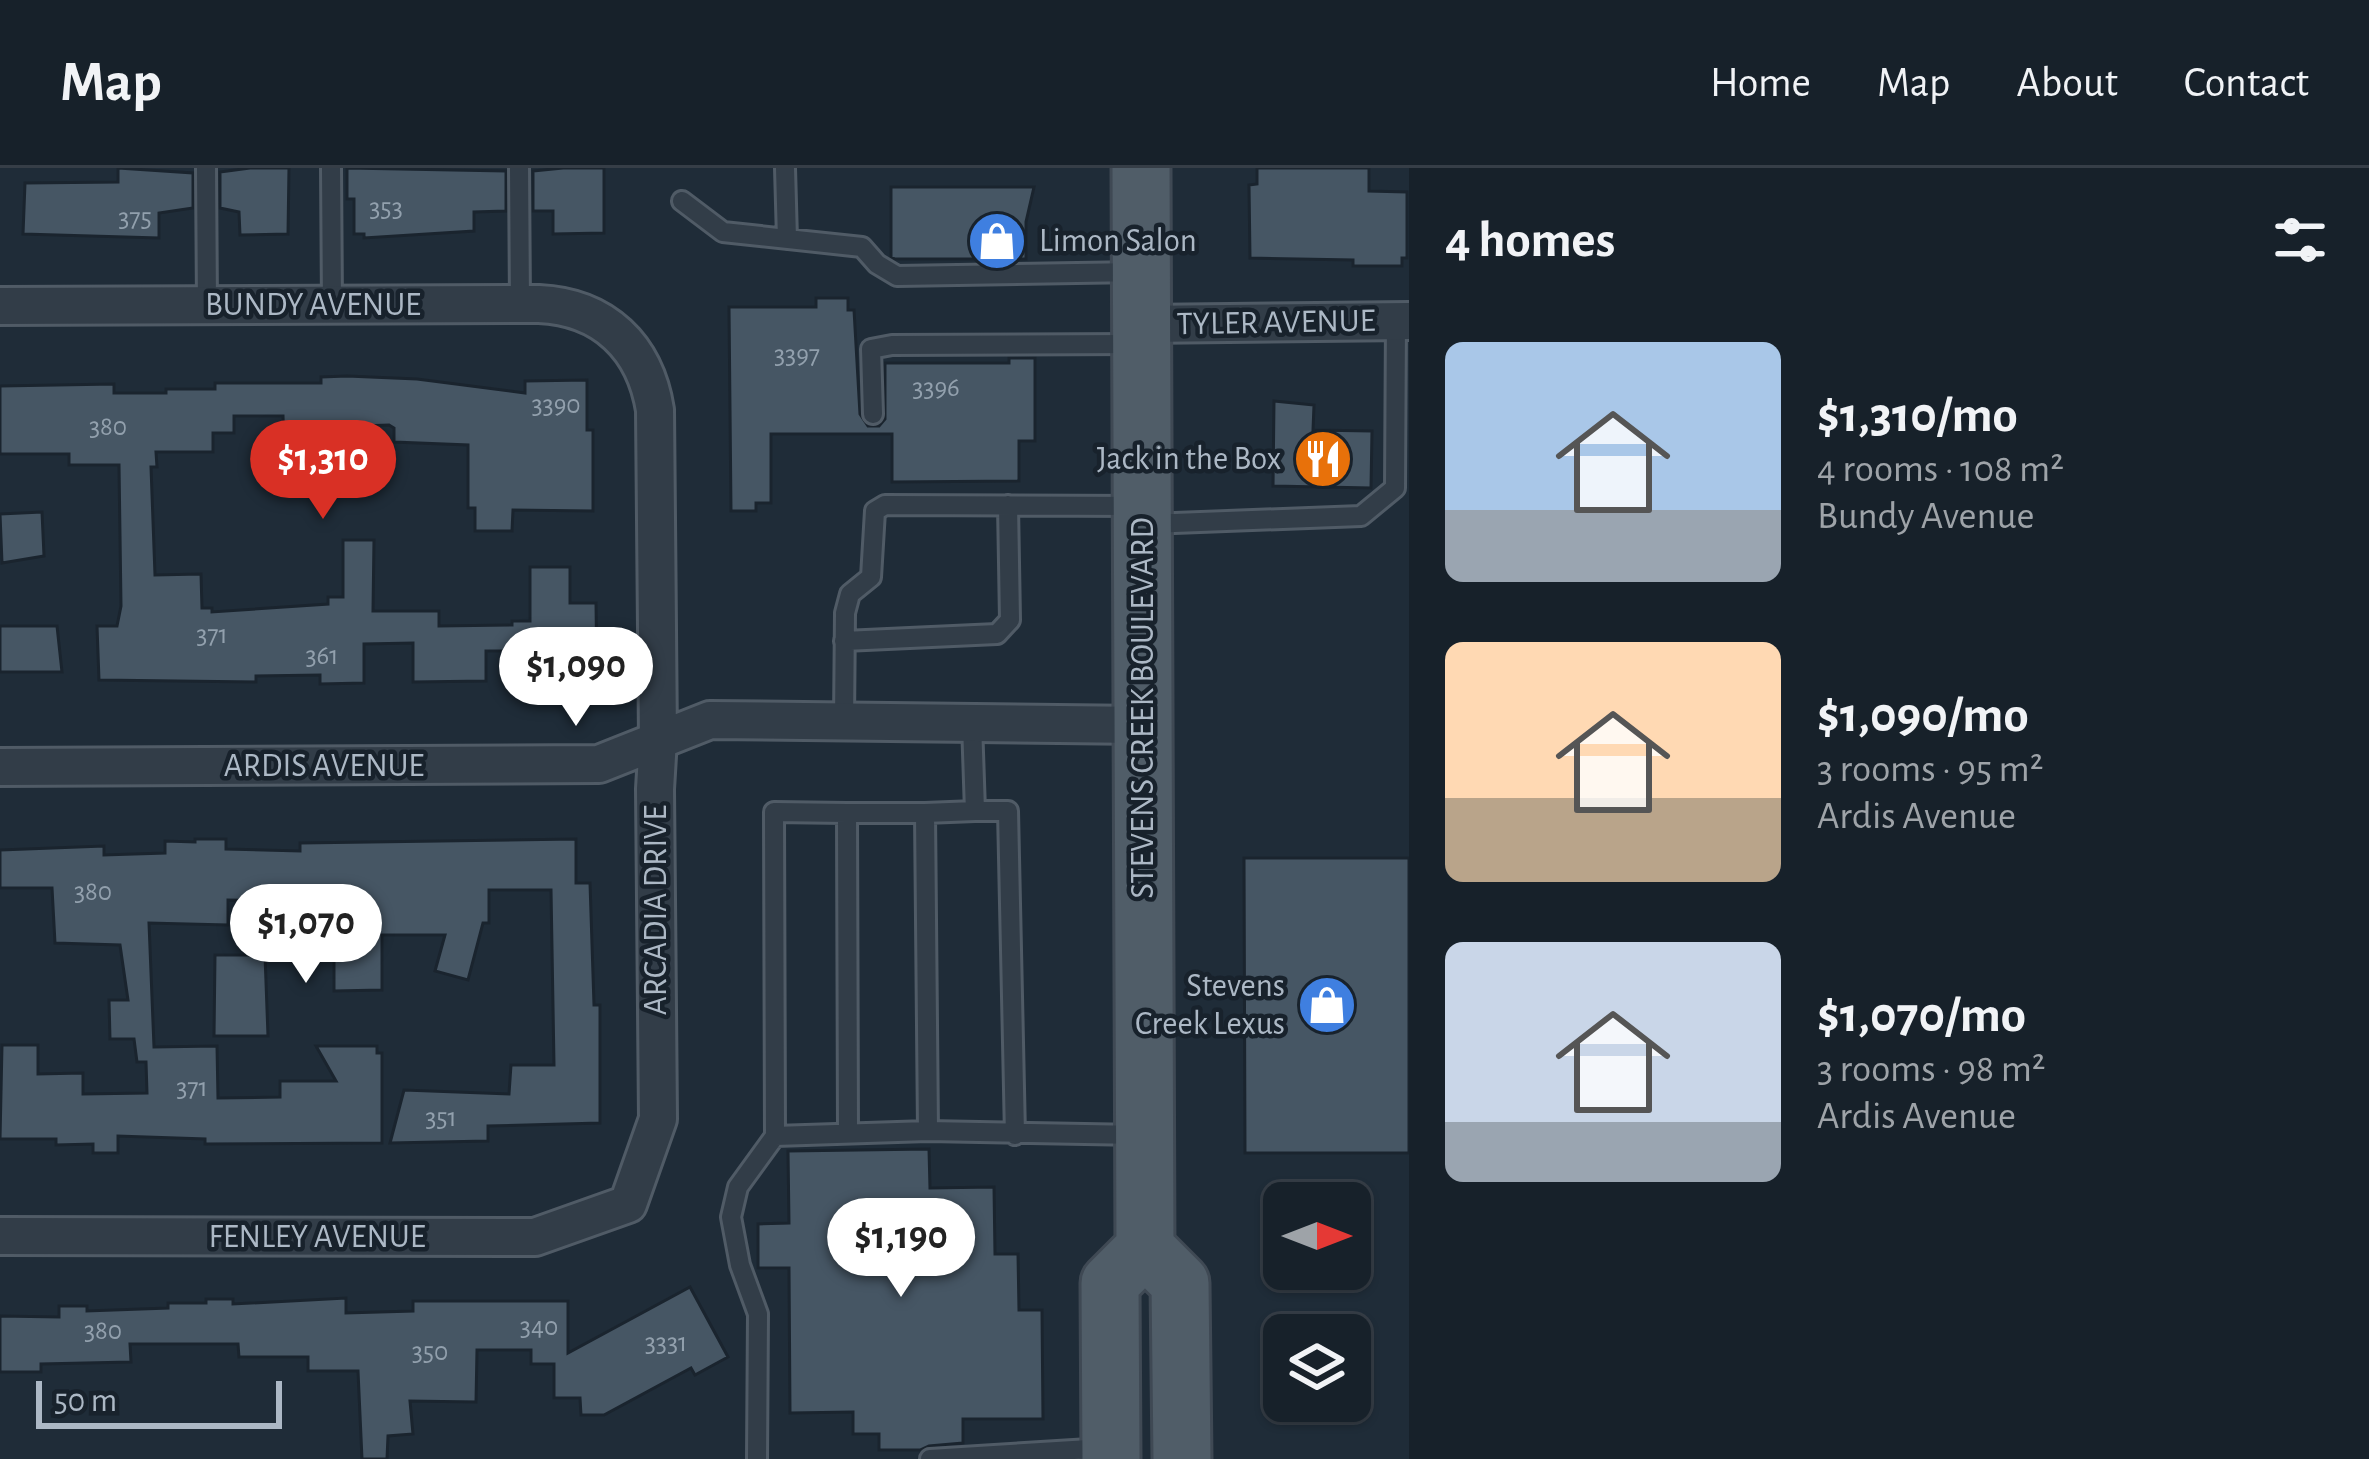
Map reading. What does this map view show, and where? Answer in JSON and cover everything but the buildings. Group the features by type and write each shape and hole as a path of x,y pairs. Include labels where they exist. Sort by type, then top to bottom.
{"main road":[{"name":"STEVENS CREEK BOULEVARD","path":"1141,168 1145,1248"},
{"path":"1111,1453 1110,1283 1145,1248 1180,1283 1182,1459"}],"street":[{"name":"BUNDY AVENUE","path":"0,306 561,305 582,310 619,333"},
{"name":"TYLER AVENUE","path":"1142,314 1403,321"},
{"name":"ARCADIA DRIVE","path":"619,333 644,368 655,410 658,1118 628,1204"},
{"name":"ARDIS AVENUE","path":"0,767 598,764 710,720 1143,725"},
{"name":"FENLEY AVENUE","path":"0,1236 536,1238 628,1204"}],"lane":[{"path":"206,168 207,305"},
{"path":"331,168 332,304"},
{"path":"519,168 520,304"},
{"path":"785,168 787,239"},
{"path":"682,201 724,232 862,247 897,276 1142,314"},
{"path":"873,414 871,349 1142,314"},
{"path":"844,722 844,641 850,594 871,578 874,511 885,505 1008,505 1143,515 1361,516 1395,488 1403,321"},
{"path":"844,641 997,634 1010,620 1008,505"},
{"path":"972,723 975,811"},
{"path":"757,1459 758,1314 740,1265 730,1217 738,1187 775,1136 774,812 1008,811 1015,1136"},
{"path":"847,813 848,1132"},
{"path":"925,813 928,1131"},
{"path":"775,1136 928,1131 1145,1135"},
{"path":"930,1459 1111,1453"}],"place":[{"name":"Limon Salon","path":"997,241"},
{"name":"Jack in the Box","path":"1323,459"},
{"name":"Stevens Creek Lexus","path":"1327,1005"}]}
